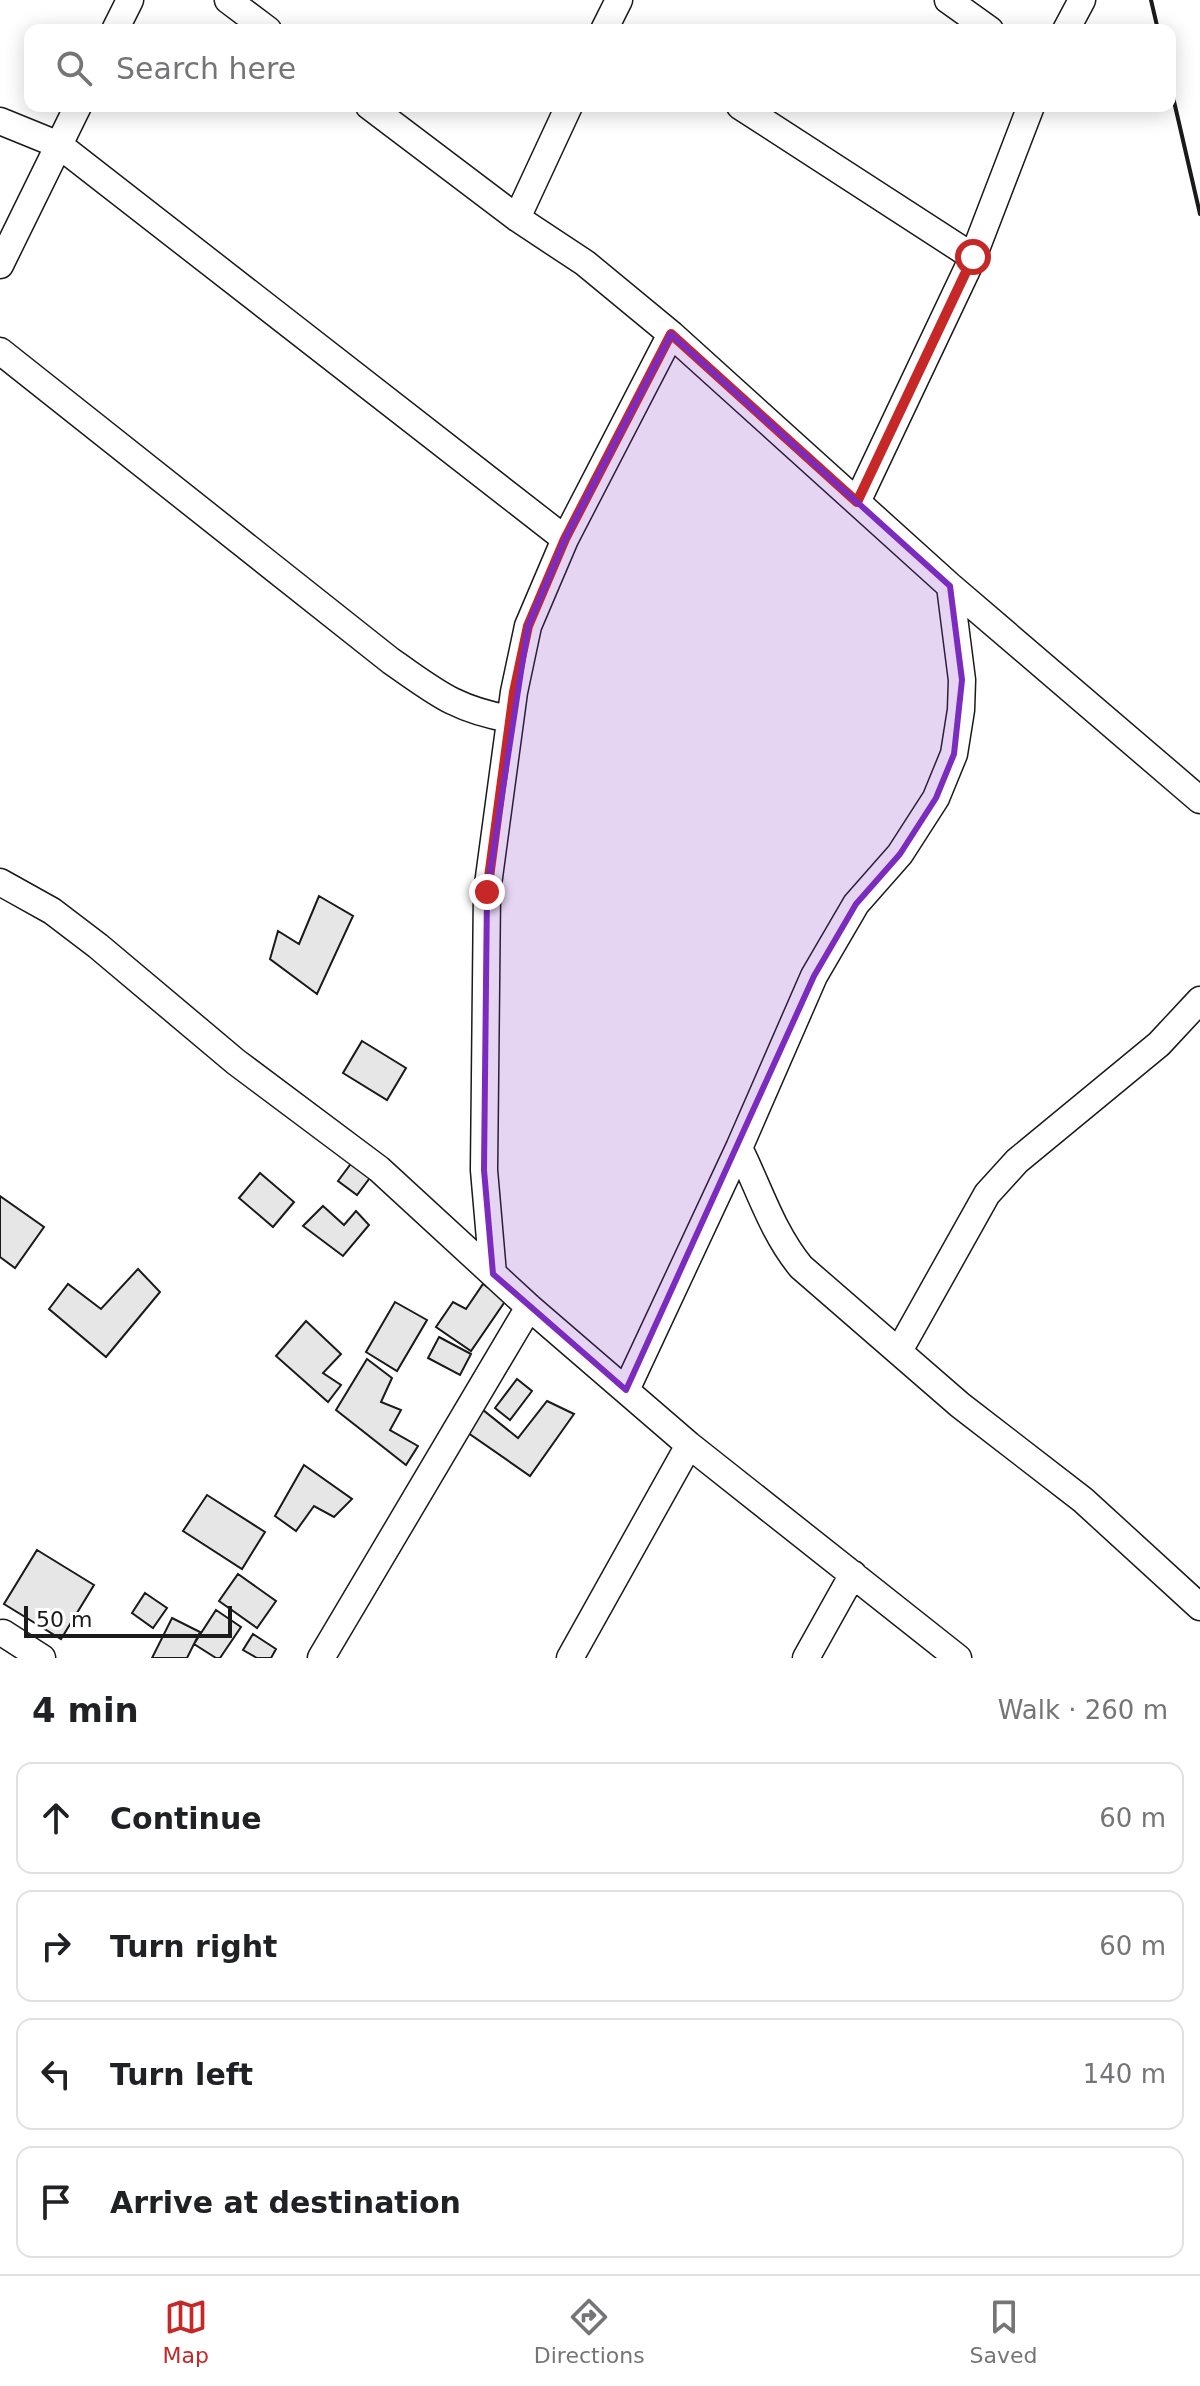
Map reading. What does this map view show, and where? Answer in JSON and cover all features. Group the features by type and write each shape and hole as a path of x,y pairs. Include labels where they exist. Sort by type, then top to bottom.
{"street":[{"path":"118,24 130,0"},
{"path":"228,0 260,24"},
{"path":"948,0 982,24"},
{"path":"1069,24 1082,0"},
{"path":"0,265 75,112"},
{"path":"377,112 517,218 585,263 671,334 950,586 1200,800"},
{"path":"517,218 566,112"},
{"path":"749,112 973,257"},
{"path":"857,502 973,257 1029,112"},
{"path":"0,121 59,145 565,539"},
{"path":"493,1274 484,1170 487,892 510,719 528,626 565,539 671,334"},
{"path":"0,351 391,661 446,700 477,713 510,719"},
{"path":"626,1390 739,1148 814,976 856,904 900,854 936,798 954,754 962,680 950,586"},
{"path":"0,882 52,911 236,1062 379,1169 529,1307 689,1445 958,1658"},
{"path":"899,1351 987,1194 1017,1161 1159,1044 1200,1000"},
{"path":"739,1148 786,1249 801,1267 960,1405 1083,1500 1200,1607"},
{"path":"321,1658 529,1307"},
{"path":"570,1658 689,1445"},
{"path":"806,1658 853,1574"},
{"path":"1,1638 42,1658"}],"highlighted area":[{"path":"671,334 950,586 962,680 954,754 936,798 900,854 856,904 814,976 626,1390 493,1274 484,1170 487,892 528,626 565,539"}],"building":[{"path":"319,896 353,916 317,994 270,959 278,931 299,944"},
{"path":"362,1041 406,1068 387,1100 343,1073"},
{"path":"356,1157 375,1171 357,1195 338,1181"},
{"path":"260,1173 294,1202 273,1227 239,1198"},
{"path":"0,1196 44,1227 15,1268 0,1257"},
{"path":"323,1206 344,1225 356,1211 369,1225 343,1256 303,1226"},
{"path":"138,1269 160,1292 106,1357 49,1309 68,1284 101,1309"},
{"path":"483,1284 506,1300 471,1351 436,1327 453,1302 466,1309"},
{"path":"395,1302 427,1320 397,1371 366,1352"},
{"path":"306,1321 341,1354 323,1373 341,1385 328,1402 276,1356"},
{"path":"439,1337 471,1354 460,1375 428,1358"},
{"path":"367,1359 392,1378 381,1402 401,1410 390,1430 418,1446 406,1465 336,1410"},
{"path":"517,1379 532,1391 510,1420 495,1408"},
{"path":"547,1401 574,1414 530,1476 461,1428 478,1406 518,1438"},
{"path":"304,1465 352,1499 334,1517 314,1506 296,1531 275,1516"},
{"path":"207,1495 265,1532 242,1569 183,1531"},
{"path":"37,1550 94,1585 61,1639 4,1604"},
{"path":"238,1574 276,1601 257,1628 219,1601"},
{"path":"145,1593 167,1608 153,1628 132,1613"},
{"path":"216,1610 241,1627 220,1658 194,1644"},
{"path":"172,1618 200,1632 187,1658 152,1658"},
{"path":"253,1634 276,1649 271,1658 257,1658 243,1650"}],"wall":[{"path":"1151,0 1157,24"},
{"path":"1176,110 1200,214"}],"route":[{"path":"487,892 514,692 528,626 565,539 671,334 857,502 973,257"}]}
